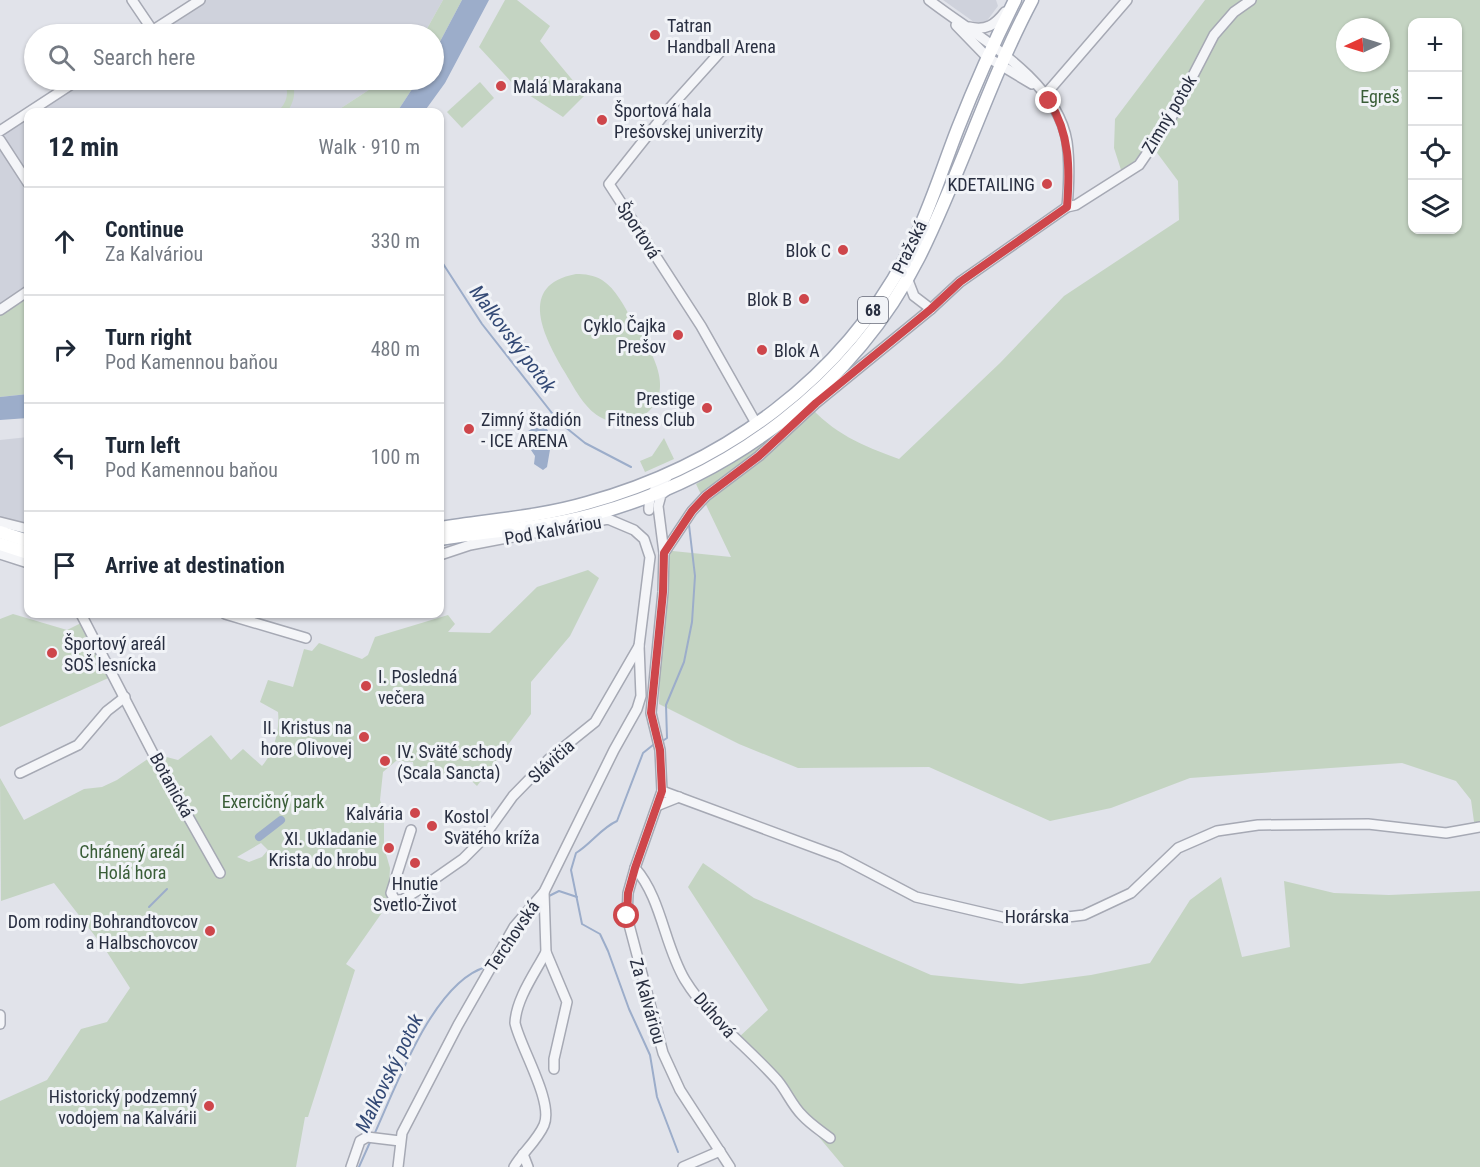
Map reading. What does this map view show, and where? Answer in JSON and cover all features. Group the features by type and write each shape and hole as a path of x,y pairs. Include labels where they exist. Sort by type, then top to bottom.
{"main road":[{"name":"Pražská","path":"632,488 675,471 757,425 812,381 859,330 884,294 915,239 980,76 986,51 1014,0"},
{"name":"Pražská","path":"652,504 668,490 723,462 791,415 848,360 908,278 963,158 1002,61 1032,0"},
{"name":"Pod Kalváriou","path":"444,527 549,512 632,488"},
{"name":"Pod Kalváriou","path":"444,538 552,523 625,505 652,504"},
{"path":"0,532 24,540"},
{"path":"0,544 24,552"}],"street":[{"path":"132,0 145,24"},
{"path":"164,24 200,0"},
{"path":"963,25 980,29 993,26 1014,0"},
{"path":"1045,95 1127,0"},
{"name":"Zimný potok","path":"664,553 706,496 759,456 816,403 931,309 960,282 1067,207 1076,206 1139,165 1170,120 1214,35 1234,12 1251,0"},
{"path":"932,2 963,25 986,51"},
{"path":"932,2 986,51 1037,86 1045,95 1058,115 1067,141 1070,176 1067,207"},
{"name":"Športová","path":"721,51 667,111 609,184 700,326 757,425"},
{"path":"1002,61 1018,78 1037,86"},
{"name":"Pražská","path":"963,158 1001,81 1008,76 1018,78"},
{"path":"34,108 62,90"},
{"path":"0,130 24,115"},
{"path":"0,140 24,177"},
{"path":"908,278 914,296 931,309"},
{"path":"0,310 24,294"},
{"path":"894,298 914,296"},
{"path":"632,488 652,504 660,482 675,471"},
{"name":"Za Kalváriou","path":"652,504 664,553 663,592 651,713 660,750 662,791 635,868 628,893 627,916 663,1053 680,1090 730,1167"},
{"name":"Pod Kalváriou","path":"444,554 470,545 608,519 634,530 644,539 650,557"},
{"path":"0,522 24,528"},
{"path":"658,523 665,534 675,536"},
{"path":"650,557 664,553"},
{"path":"0,554 24,562"},
{"name":"Slávičia","path":"411,830 391,893 395,900 402,900 463,859 480,842 513,796 549,759 595,722 639,646 650,557"},
{"name":"Botanická","path":"83,618 220,873"},
{"path":"238,618 306,638"},
{"name":"Terchovská","path":"398,1167 400,1141 423,1092 514,927 545,898 614,750 638,709 641,696 639,646"},
{"path":"20,773 78,746 107,711 125,697"},
{"path":"638,709 651,713"},
{"name":"Horárska","path":"662,791 840,857 916,897 1006,918 1059,918 1084,915 1131,893 1178,848 1218,831 1258,825 1313,824 1368,824 1446,832 1480,827"},
{"path":"659,805 679,797"},
{"name":"Dúhová","path":"635,868 649,885 668,945 691,988 705,1006 779,1083 801,1115 830,1138"},
{"path":"545,898 546,952 567,1002 554,1059 554,1069"},
{"path":"516,1165 545,1124 545,1114 531,1060 517,1031 515,1015 546,952"},
{"path":"351,1167 360,1141 367,1137 400,1141"},
{"path":"683,1167 720,1151"},
{"path":"523,1154 528,1167"}],"shaded area":[{"path":"198,0 443,0 430,24 161,24"},
{"path":"943,0 996,0 998,6 986,22 974,22"},
{"path":"61,90 369,90 341,108 33,108"},
{"path":"24,114 24,293 0,309 0,130"},
{"path":"24,437 24,524 0,518 0,440"}],"green space":[{"path":"443,0 462,0 444,34 444,24 430,24"},
{"path":"505,0 517,0 550,26 540,41 585,95 563,117 515,86 479,47"},
{"name":"Egreš","path":"1205,0 1480,0 1480,828 1475,829 1471,800 1456,781 1402,763 1190,778 1111,808 1050,821 929,767 798,768 739,744 659,704 663,550 731,557 696,484 748,453 807,403 827,423 849,437 899,459 1000,363 1064,296 1179,220 1178,181 1149,142 1123,176 1114,148 1115,119"},
{"path":"480,82 494,98 462,128 447,112"},
{"path":"287,90 294,90 289,108 280,108 283,105"},
{"path":"369,90 411,90 400,108 341,108"},
{"path":"576,274 596,277 616,293 653,357 660,384 658,397 652,408 639,418 625,423 614,422 594,413 575,390 549,343 540,314 541,301 546,289 557,280"},
{"path":"24,293 24,394 0,397 0,309"},
{"path":"664,438 674,459 645,472 640,461 652,456"},
{"path":"588,570 599,578 570,636 531,682 531,714 477,786 461,771 443,775 426,774 414,771 413,762 396,761 383,772 380,800 384,812 384,847 390,868 388,904 346,964 355,970 308,1117 305,1117 296,1167 0,1167 0,1101 47,1080 81,1029 107,1022 130,988 105,949 54,883 1,901 0,778 24,820 84,789 102,787 117,780 155,754 178,760 211,735 231,760 243,749 262,766 273,748 277,733 278,712 260,702 268,680 293,687 304,649 312,651 319,643 362,659 368,655 375,637 448,615 455,624 448,632 490,633 537,587","holes":["261,843 268,850 262,857 249,862 237,857"]},
{"name":"Športový areál SOŠ lesnícka","path":"13,614 67,630 87,620 115,675 0,727 0,619"},
{"path":"703,863 754,898 931,975 1021,984 1091,975 1150,963 1190,900 1221,877 1242,957 1290,947 1284,881 1334,893 1389,895 1480,891 1480,1167 844,1167 737,1039 768,1010 688,887"}],"water":[{"path":"462,0 489,0 444,84 444,34"},
{"path":"411,90 440,90 427,108 400,108"},
{"path":"24,394 24,418 0,420 0,397"},
{"path":"537,426 547,429 552,438 547,467 543,470 534,464 535,456 525,441 528,431"}],"waterway":[{"name":"Malkovský potok","path":"444,265 482,324 559,422 585,443 631,467"},
{"name":"Malkovský potok","path":"664,740 667,738 666,705 684,662 692,622 695,576 689,525"},
{"path":"653,745 643,753 617,821 576,853 571,870 582,924 600,934 608,951 629,1009 650,1055 657,1097 678,1152"},
{"path":"259,837 281,820"},
{"path":"149,907 167,889"},
{"name":"Malkovský potok","path":"547,897 559,891 577,897"},
{"name":"Malkovský potok","path":"498,965 529,917"},
{"name":"Malkovský potok","path":"374,1135 405,1065 433,1014 449,993 467,977 486,967"},
{"name":"Malkovský potok","path":"359,1167 371,1140"}],"place":[{"name":"Tatran Handball Arena","path":"655,35"},
{"name":"Malá Marakana","path":"501,86"},
{"name":"Športová hala Prešovskej univerzity","path":"602,120"},
{"name":"KDETAILING","path":"1047,184"},
{"name":"Blok C","path":"843,250"},
{"name":"Blok B","path":"804,299"},
{"name":"Cyklo Čajka Prešov","path":"678,335"},
{"name":"Blok A","path":"762,350"},
{"name":"Prestige Fitness Club","path":"707,408"},
{"name":"Zimný štadión - ICE ARENA","path":"469,429"},
{"name":"Športový areál SOŠ lesnícka","path":"52,653"},
{"name":"I. Posledná večera","path":"366,686"},
{"name":"II. Kristus na hore Olivovej","path":"364,737"},
{"name":"IV. Sväté schody (Scala Sancta)","path":"385,761"},
{"name":"Kalvária","path":"415,813"},
{"name":"Kostol Svätého kríža","path":"432,826"},
{"name":"XI. Ukladanie Krista do hrobu","path":"389,848"},
{"name":"Hnutie Svetlo-Život","path":"415,863"},
{"name":"Dom rodiny Bohrandtovcov a Halbschovcov","path":"210,931"},
{"name":"Historický podzemný vodojem na Kalvárii","path":"209,1106"}],"route":[{"path":"627,916 628,893 653,811 662,791 660,750 651,713 663,592 664,553 692,511 706,496 759,456 816,403 931,309 960,282 1067,207 1070,176 1067,141 1058,115 1049,101"}],"park label":[{"name":"Exercičný park","path":"273,801"},
{"name":"Chránený areál Holá hora","path":"132,861"}]}
